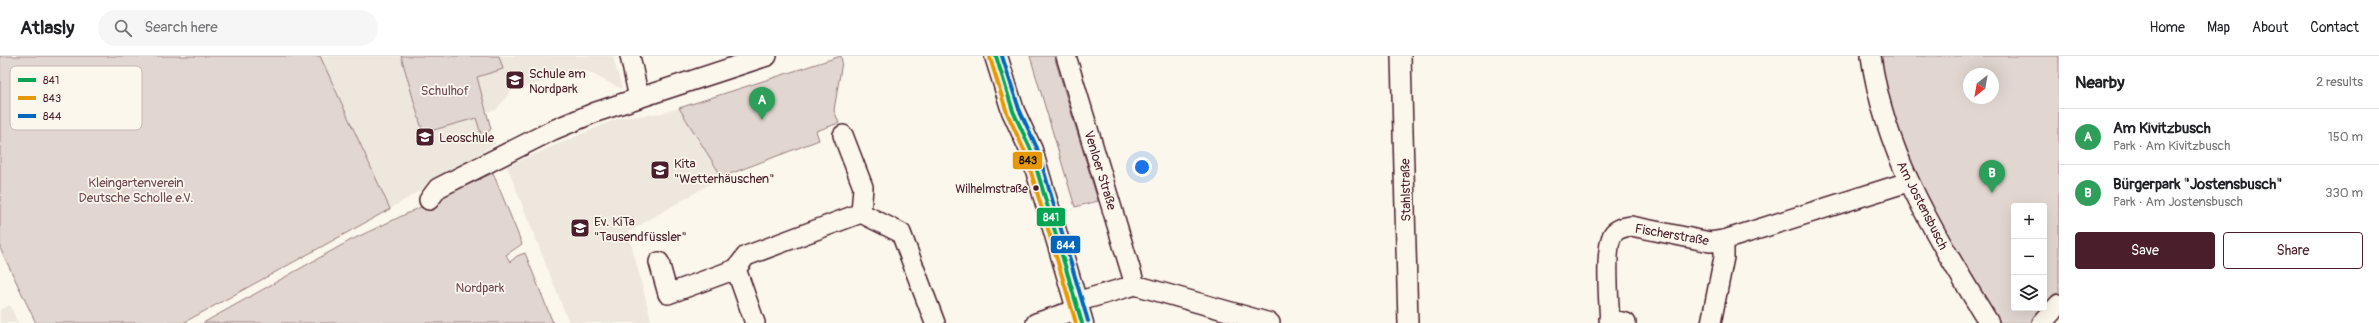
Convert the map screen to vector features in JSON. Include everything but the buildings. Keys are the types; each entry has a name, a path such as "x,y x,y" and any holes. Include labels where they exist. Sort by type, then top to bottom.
{"main road":[{"path":"996,56 1013,111 1031,150 1079,311"}],"street":[{"path":"630,56 639,98"},
{"path":"429,200 438,188 503,154 596,112 767,56"},
{"name":"Venloer Straße","path":"1066,56 1135,285"},
{"name":"Stahlstraße","path":"1402,56 1408,323"},
{"name":"Am Jostensbusch","path":"1871,56 1889,133 1908,182 1933,230 1989,323"},
{"path":"843,135 863,187 861,213"},
{"name":"Fischerstraße","path":"1615,322 1609,247 1614,232 1621,228 1631,226 1710,242 1724,240 1908,182"},
{"path":"659,262 668,294 736,269 746,256 861,213 901,233 935,323"},
{"name":"Fischerstraße","path":"1711,323 1724,257 1724,240"},
{"path":"736,269 755,323"},
{"path":"1036,323 1079,311 1135,285 1270,323"},
{"path":"2042,323 2059,304"}],"shaded area":[{"name":"Leoschule","path":"320,56 613,56 622,89 586,71 511,91 496,110 486,112 495,144 390,209"},
{"name":"Ev. KiTa \"Tausendfüssler\"","path":"679,108 722,177 628,232 652,323 569,323 507,166 619,118 663,113"},
{"path":"10,305 18,323 0,323 0,310"}],"green space":[{"name":"Kleingartenverein Deutsche Scholle e.V.","path":"0,56 320,56 390,209 183,323 36,323 0,248"},
{"name":"Schulhof","path":"401,56 499,56 503,69 477,77 491,129 482,137 476,118 423,133"},
{"path":"841,56 842,62 834,110 839,123 816,131 819,140 722,177 679,108"},
{"path":"1030,56 1054,56 1098,201 1075,207"},
{"path":"1881,56 2059,56 2059,295 2047,308 2047,203 2011,203 2011,311 2044,311 2033,323 2000,323 1943,228 1910,162 1897,128 1887,92"},
{"name":"Nordpark","path":"493,173 522,244 506,255 510,262 517,256 525,253 553,323 203,323 351,240"}],"transit line":[{"name":"841","path":"996,56 1013,111 1031,150 1082,323"},
{"name":"844","path":"1002,56 1019,109 1037,148 1088,321"},
{"name":"843","path":"990,58 1007,113 1025,152 1076,323"}],"place":[{"name":"Schule am Nordpark","path":"515,80"},
{"name":"Am Kivitzbusch","path":"762,120"},
{"name":"Leoschule","path":"425,137"},
{"name":"Kita \"Wetterhäuschen\"","path":"660,170"},
{"name":"Wilhelmstraße","path":"1036,188"},
{"name":"Bürgerpark \"Jostensbusch\"","path":"1992,193"},
{"name":"Ev. KiTa \"Tausendfüssler\"","path":"580,228"}]}
